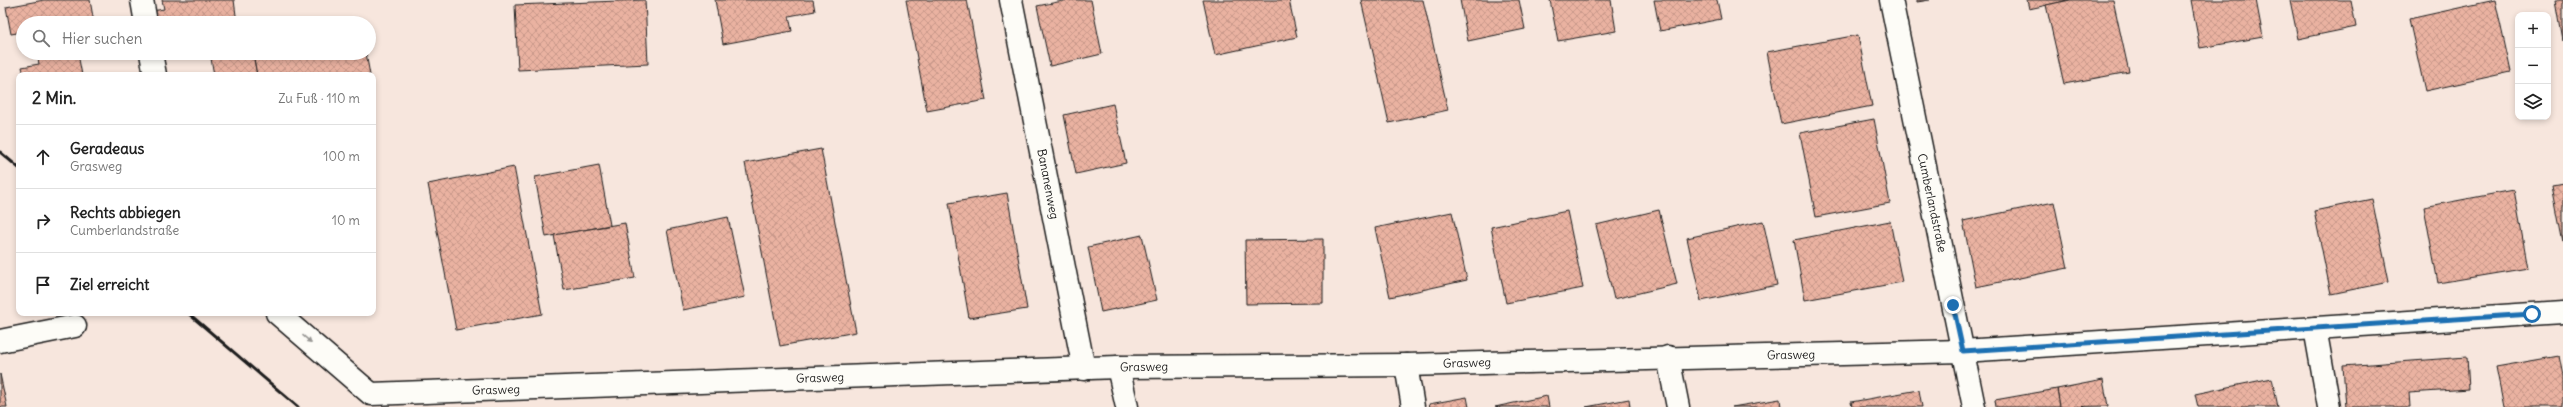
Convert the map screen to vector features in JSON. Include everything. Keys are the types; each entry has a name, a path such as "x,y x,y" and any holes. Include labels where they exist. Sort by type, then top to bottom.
{"street":[{"path":"142,0 145,16"},
{"name":"Bananenweg","path":"1011,0 1084,369"},
{"name":"Cumberlandstraße","path":"1891,0 1974,407"},
{"path":"152,60 154,72"},
{"name":"Grasweg","path":"280,316 371,394 1118,367 1406,365 1668,357 1963,351 2563,312"},
{"path":"0,341 75,326"},
{"path":"2315,328 2329,407"},
{"path":"1668,357 1678,407"},
{"path":"1406,365 1413,407"},
{"path":"1118,367 1127,407"}],"building":[{"path":"44,0 90,0 93,16 16,16 16,33 11,34 6,7"},
{"path":"162,0 234,0 236,16 153,16 152,11 164,9"},
{"path":"645,0 648,64 518,70 515,5"},
{"path":"715,0 813,0 815,11 789,16 792,31 723,44"},
{"path":"906,0 967,0 986,100 927,111"},
{"path":"1068,0 1091,0 1102,54 1050,66 1037,6"},
{"path":"1203,0 1289,0 1297,37 1215,55"},
{"path":"1361,0 1423,0 1448,110 1389,123"},
{"path":"1460,0 1519,0 1525,29 1468,41"},
{"path":"1550,0 1611,0 1616,31 1558,41"},
{"path":"1654,0 1717,0 1721,19 1660,31"},
{"path":"1917,0 1930,0 1917,2"},
{"path":"2027,0 2070,0 2029,9"},
{"path":"2070,0 2113,0 2129,72 2064,84 2046,5"},
{"path":"2191,0 2256,0 2263,37 2200,48"},
{"path":"2290,0 2351,0 2356,27 2298,39"},
{"path":"2495,0 2511,72 2425,91 2409,19"},
{"path":"2556,0 2563,0 2563,40"},
{"path":"1858,35 1872,106 1781,124 1767,52"},
{"path":"38,60 79,60 81,72 23,72 22,67 39,64"},
{"path":"211,60 254,60 256,72 213,72"},
{"path":"254,60 367,60 369,72 256,72"},
{"path":"1113,104 1126,163 1076,174 1064,115"},
{"path":"1874,119 1890,203 1816,217 1800,133"},
{"path":"821,149 856,332 780,346 745,163"},
{"path":"599,165 610,225 546,237 535,177"},
{"path":"514,167 542,314 456,330 428,184"},
{"path":"2563,184 2563,242 2552,186"},
{"path":"2514,190 2528,268 2438,283 2424,207"},
{"path":"1007,193 1027,309 969,318 949,203"},
{"path":"2372,199 2389,282 2331,294 2314,211"},
{"path":"2054,202 2068,268 1976,287 1963,221"},
{"path":"1659,210 1677,284 1614,299 1596,225"},
{"path":"1567,211 1583,288 1506,303 1491,227"},
{"path":"1452,212 1467,280 1390,297 1375,228"},
{"path":"728,217 745,297 683,310 667,230"},
{"path":"1763,221 1777,285 1701,301 1687,238"},
{"path":"1890,221 1902,282 1805,300 1794,240"},
{"path":"625,223 635,278 564,290 554,235"},
{"path":"1142,235 1157,300 1101,312 1088,247"},
{"path":"1323,239 1323,303 1246,304 1245,240"},
{"path":"2559,356 2563,376 2563,407 2504,407 2496,367"},
{"path":"2467,357 2469,389 2409,393 2410,407 2346,407 2343,366"},
{"path":"0,374 7,407 0,407"},
{"path":"2272,378 2278,407 2198,407 2195,394"},
{"path":"2103,380 2108,406 2060,407 2057,389"},
{"path":"2057,389 2060,407 1996,407 1995,400"},
{"path":"1919,390 1922,407 1852,407 1851,402"},
{"path":"1547,396 1549,407 1495,407"},
{"path":"1467,397 1469,407 1430,407 1429,404"},
{"path":"1629,399 1630,407 1586,407"},
{"path":"1780,399 1781,407 1732,407"}],"railway":[{"path":"0,152 16,165"},
{"path":"192,316 298,407"}],"route":[{"path":"1953,305 1963,351 2532,314"}]}
